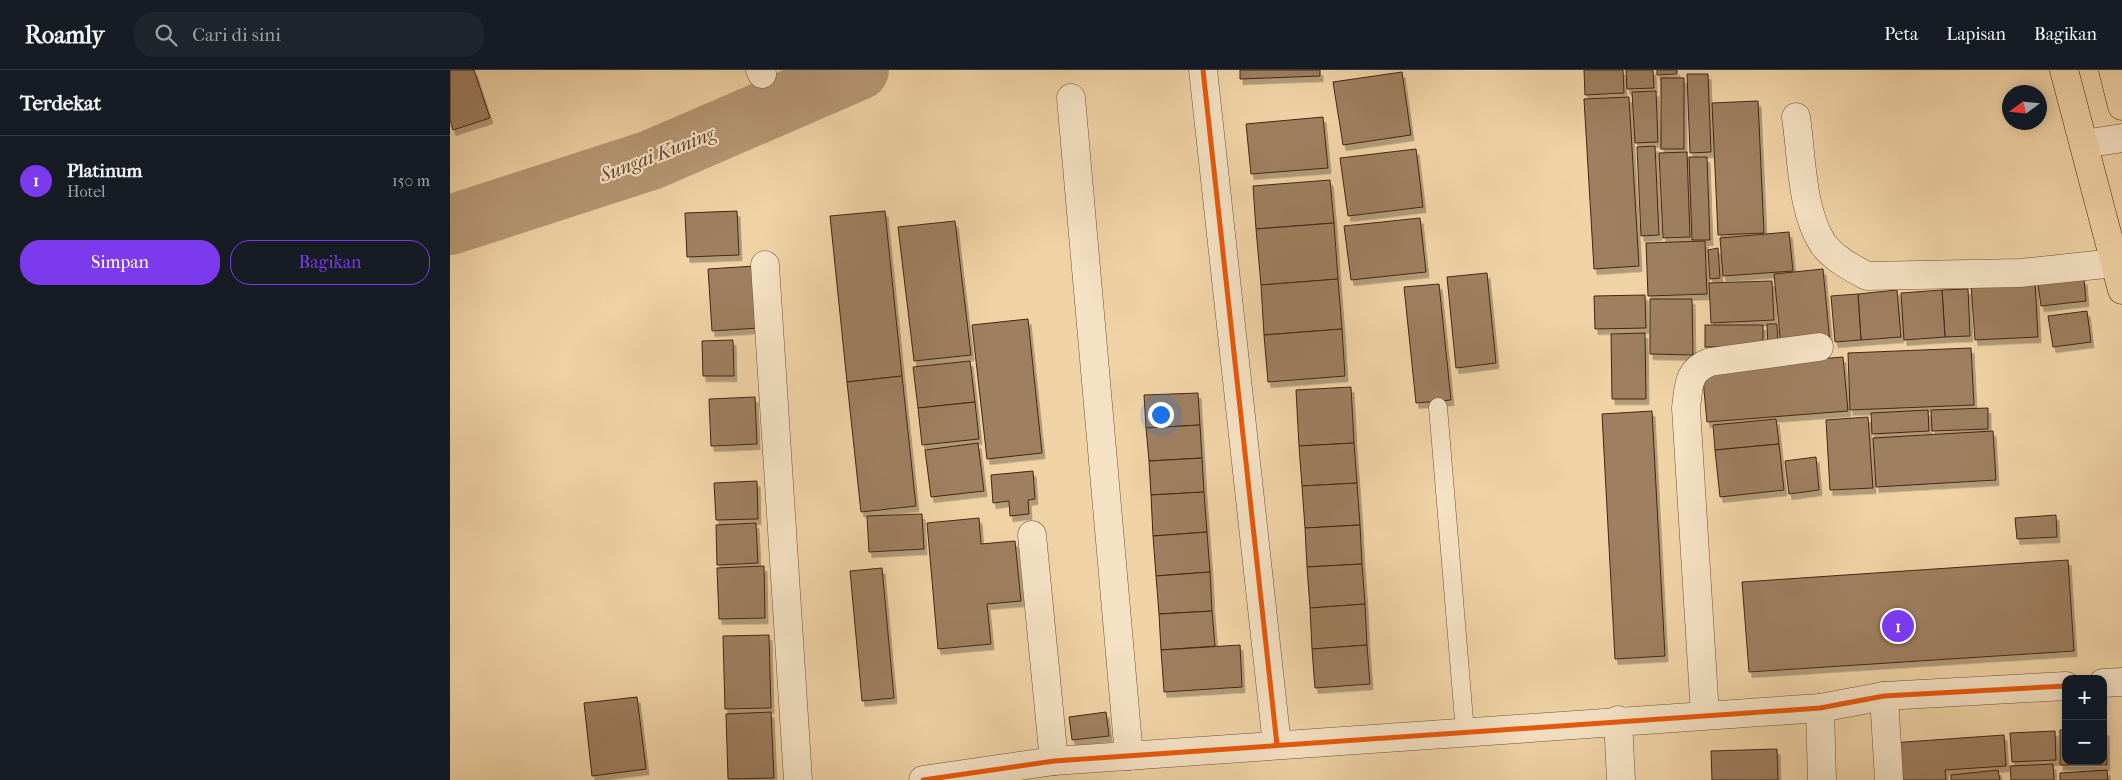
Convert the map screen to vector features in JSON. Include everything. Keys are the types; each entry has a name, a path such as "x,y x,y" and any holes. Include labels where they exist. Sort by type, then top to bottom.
{"highway":[{"path":"2064,70 2122,290"},
{"path":"2113,70 2122,106"}],"street":[{"path":"1203,70 1277,745"},
{"path":"1072,98 1129,756"},
{"path":"1796,116 1809,215 1824,246 1848,266 1867,276 2020,273 2115,263"},
{"path":"2085,150 2122,138"},
{"path":"2085,150 2122,150"},
{"path":"765,265 798,780"},
{"path":"1705,715 1686,408 1690,381 1698,367 1710,362 1819,347"},
{"path":"1032,535 1054,761"},
{"path":"2107,683 2122,682"},
{"path":"922,780 1054,761 1618,720 1820,708 1884,696 2062,686"},
{"path":"1884,696 1889,780"},
{"path":"1820,708 1822,780"},
{"path":"1618,720 1621,780"}],"lane":[{"path":"1438,407 1465,732"}],"building":[{"path":"450,70 474,70 490,118 453,130 450,120"},
{"path":"1240,70 1320,70 1320,76 1240,79"},
{"path":"1584,70 1623,70 1624,93 1585,95"},
{"path":"1626,70 1653,70 1654,88 1627,89"},
{"path":"1657,70 1677,70 1677,74 1657,75"},
{"path":"1402,72 1411,135 1343,145 1333,82"},
{"path":"1687,74 1708,74 1711,152 1690,153"},
{"path":"1661,78 1684,78 1684,149 1661,149"},
{"path":"1656,91 1658,142 1635,143 1632,92"},
{"path":"1629,97 1639,266 1594,269 1584,99"},
{"path":"1758,101 1764,233 1718,235 1712,103"},
{"path":"1323,117 1328,168 1251,174 1246,124"},
{"path":"1655,146 1659,235 1641,236 1637,147"},
{"path":"1416,149 1423,207 1348,216 1340,158"},
{"path":"1687,152 1690,237 1663,238 1659,153"},
{"path":"1689,157 1707,157 1710,240 1692,240"},
{"path":"1330,180 1334,223 1256,229 1253,186"},
{"path":"737,211 739,255 687,257 685,213"},
{"path":"885,211 902,376 847,382 830,216"},
{"path":"1420,218 1426,272 1351,280 1344,226"},
{"path":"955,221 971,355 914,361 898,227"},
{"path":"1334,223 1338,279 1261,285 1256,229"},
{"path":"1789,232 1793,271 1723,276 1720,238"},
{"path":"1705,241 1707,294 1648,296 1646,243"},
{"path":"1718,248 1720,278 1710,279 1708,250"},
{"path":"755,266 759,328 712,331 708,269"},
{"path":"1823,269 1830,343 1781,347 1774,274"},
{"path":"1487,273 1496,363 1456,368 1447,277"},
{"path":"1338,279 1342,329 1264,335 1261,285"},
{"path":"2084,279 2086,301 2041,306 2038,284"},
{"path":"1772,281 1774,320 1711,323 1709,283"},
{"path":"2035,281 2038,337 1975,340 1971,284"},
{"path":"1439,284 1451,400 1416,403 1404,287"},
{"path":"1968,289 1970,336 1945,337 1942,290"},
{"path":"1897,290 1901,337 1861,340 1858,294"},
{"path":"1942,290 1945,337 1904,340 1901,293"},
{"path":"1858,294 1861,340 1835,342 1831,296"},
{"path":"1645,295 1646,328 1595,329 1594,296"},
{"path":"1650,299 1692,299 1693,355 1650,354"},
{"path":"2087,311 2091,342 2053,347 2048,316"},
{"path":"1028,319 1042,453 987,459 972,325"},
{"path":"1767,324 1777,324 1778,347 1768,347"},
{"path":"1705,325 1763,325 1763,347 1705,347"},
{"path":"1342,329 1345,376 1268,382 1264,335"},
{"path":"1645,333 1646,399 1612,399 1611,334"},
{"path":"733,340 734,376 703,376 702,341"},
{"path":"1971,348 1974,405 1850,410 1848,353"},
{"path":"1843,357 1848,411 1707,422 1702,369"},
{"path":"970,361 975,402 918,408 913,367"},
{"path":"902,376 916,506 861,512 847,382"},
{"path":"1351,387 1354,443 1299,446 1296,390"},
{"path":"1198,393 1200,425 1146,428 1144,395"},
{"path":"755,397 757,444 711,446 709,399"},
{"path":"975,402 979,439 922,445 918,408"},
{"path":"1988,408 1988,429 1932,431 1931,410"},
{"path":"1928,410 1929,431 1872,434 1871,413"},
{"path":"1652,411 1665,656 1615,659 1602,414"},
{"path":"1868,417 1873,488 1830,490 1826,420"},
{"path":"1776,419 1779,444 1715,450 1713,425"},
{"path":"1200,425 1202,458 1149,461 1146,428"},
{"path":"1993,431 1996,480 1876,487 1873,438"},
{"path":"978,443 984,491 931,497 925,450"},
{"path":"1354,443 1357,483 1302,486 1299,446"},
{"path":"1779,444 1784,490 1720,497 1715,450"},
{"path":"1816,457 1819,490 1789,494 1785,461"},
{"path":"1202,458 1204,492 1151,495 1149,461"},
{"path":"1033,471 1035,499 1028,500 1029,514 1010,516 1009,501 993,503 991,475"},
{"path":"757,481 758,519 716,520 714,483"},
{"path":"1357,483 1360,525 1305,528 1302,486"},
{"path":"1204,492 1207,532 1153,536 1151,495"},
{"path":"922,514 924,549 869,552 867,516"},
{"path":"2056,515 2057,537 2017,539 2015,518"},
{"path":"979,518 981,544 1015,541 1021,601 987,604 991,644 938,649 927,523"},
{"path":"756,523 758,563 717,565 716,525"},
{"path":"1360,525 1362,564 1307,567 1305,528"},
{"path":"1207,532 1210,572 1156,576 1153,536"},
{"path":"2068,560 2074,651 1749,672 1742,582"},
{"path":"1362,564 1365,604 1310,608 1307,567"},
{"path":"764,566 765,618 719,619 717,568"},
{"path":"882,568 894,698 862,701 850,571"},
{"path":"1210,572 1212,611 1159,614 1156,576"},
{"path":"1365,604 1367,645 1312,649 1310,608"},
{"path":"1212,611 1215,646 1161,650 1159,614"},
{"path":"769,635 771,708 725,709 723,636"},
{"path":"1240,645 1242,687 1164,692 1161,650"},
{"path":"1367,645 1370,684 1315,688 1312,649"},
{"path":"637,697 646,769 592,776 584,703"},
{"path":"771,712 774,778 728,779 726,714"},
{"path":"1106,712 1109,736 1072,740 1069,717"},
{"path":"2060,730 2062,730 2062,765 2060,765"},
{"path":"2055,731 2056,760 2012,762 2010,733"},
{"path":"2004,735 2006,766 1945,770 1946,780 1893,780 1891,743"},
{"path":"1777,749 1778,780 1712,780 1711,751"},
{"path":"2053,764 2054,780 2011,780 2010,766"},
{"path":"1998,770 2000,780 1951,780 1951,775"},
{"path":"2107,770 2108,780 2060,780 2060,773"}],"waterway":[{"name":"Sungai Kuning","path":"450,225 651,160 859,70"}],"cycle path":[{"path":"1203,70 1277,745"},
{"path":"923,780 1054,761 1820,708 1884,696 2062,686"}],"place":[{"name":"Platinum","path":"1898,626"}]}
